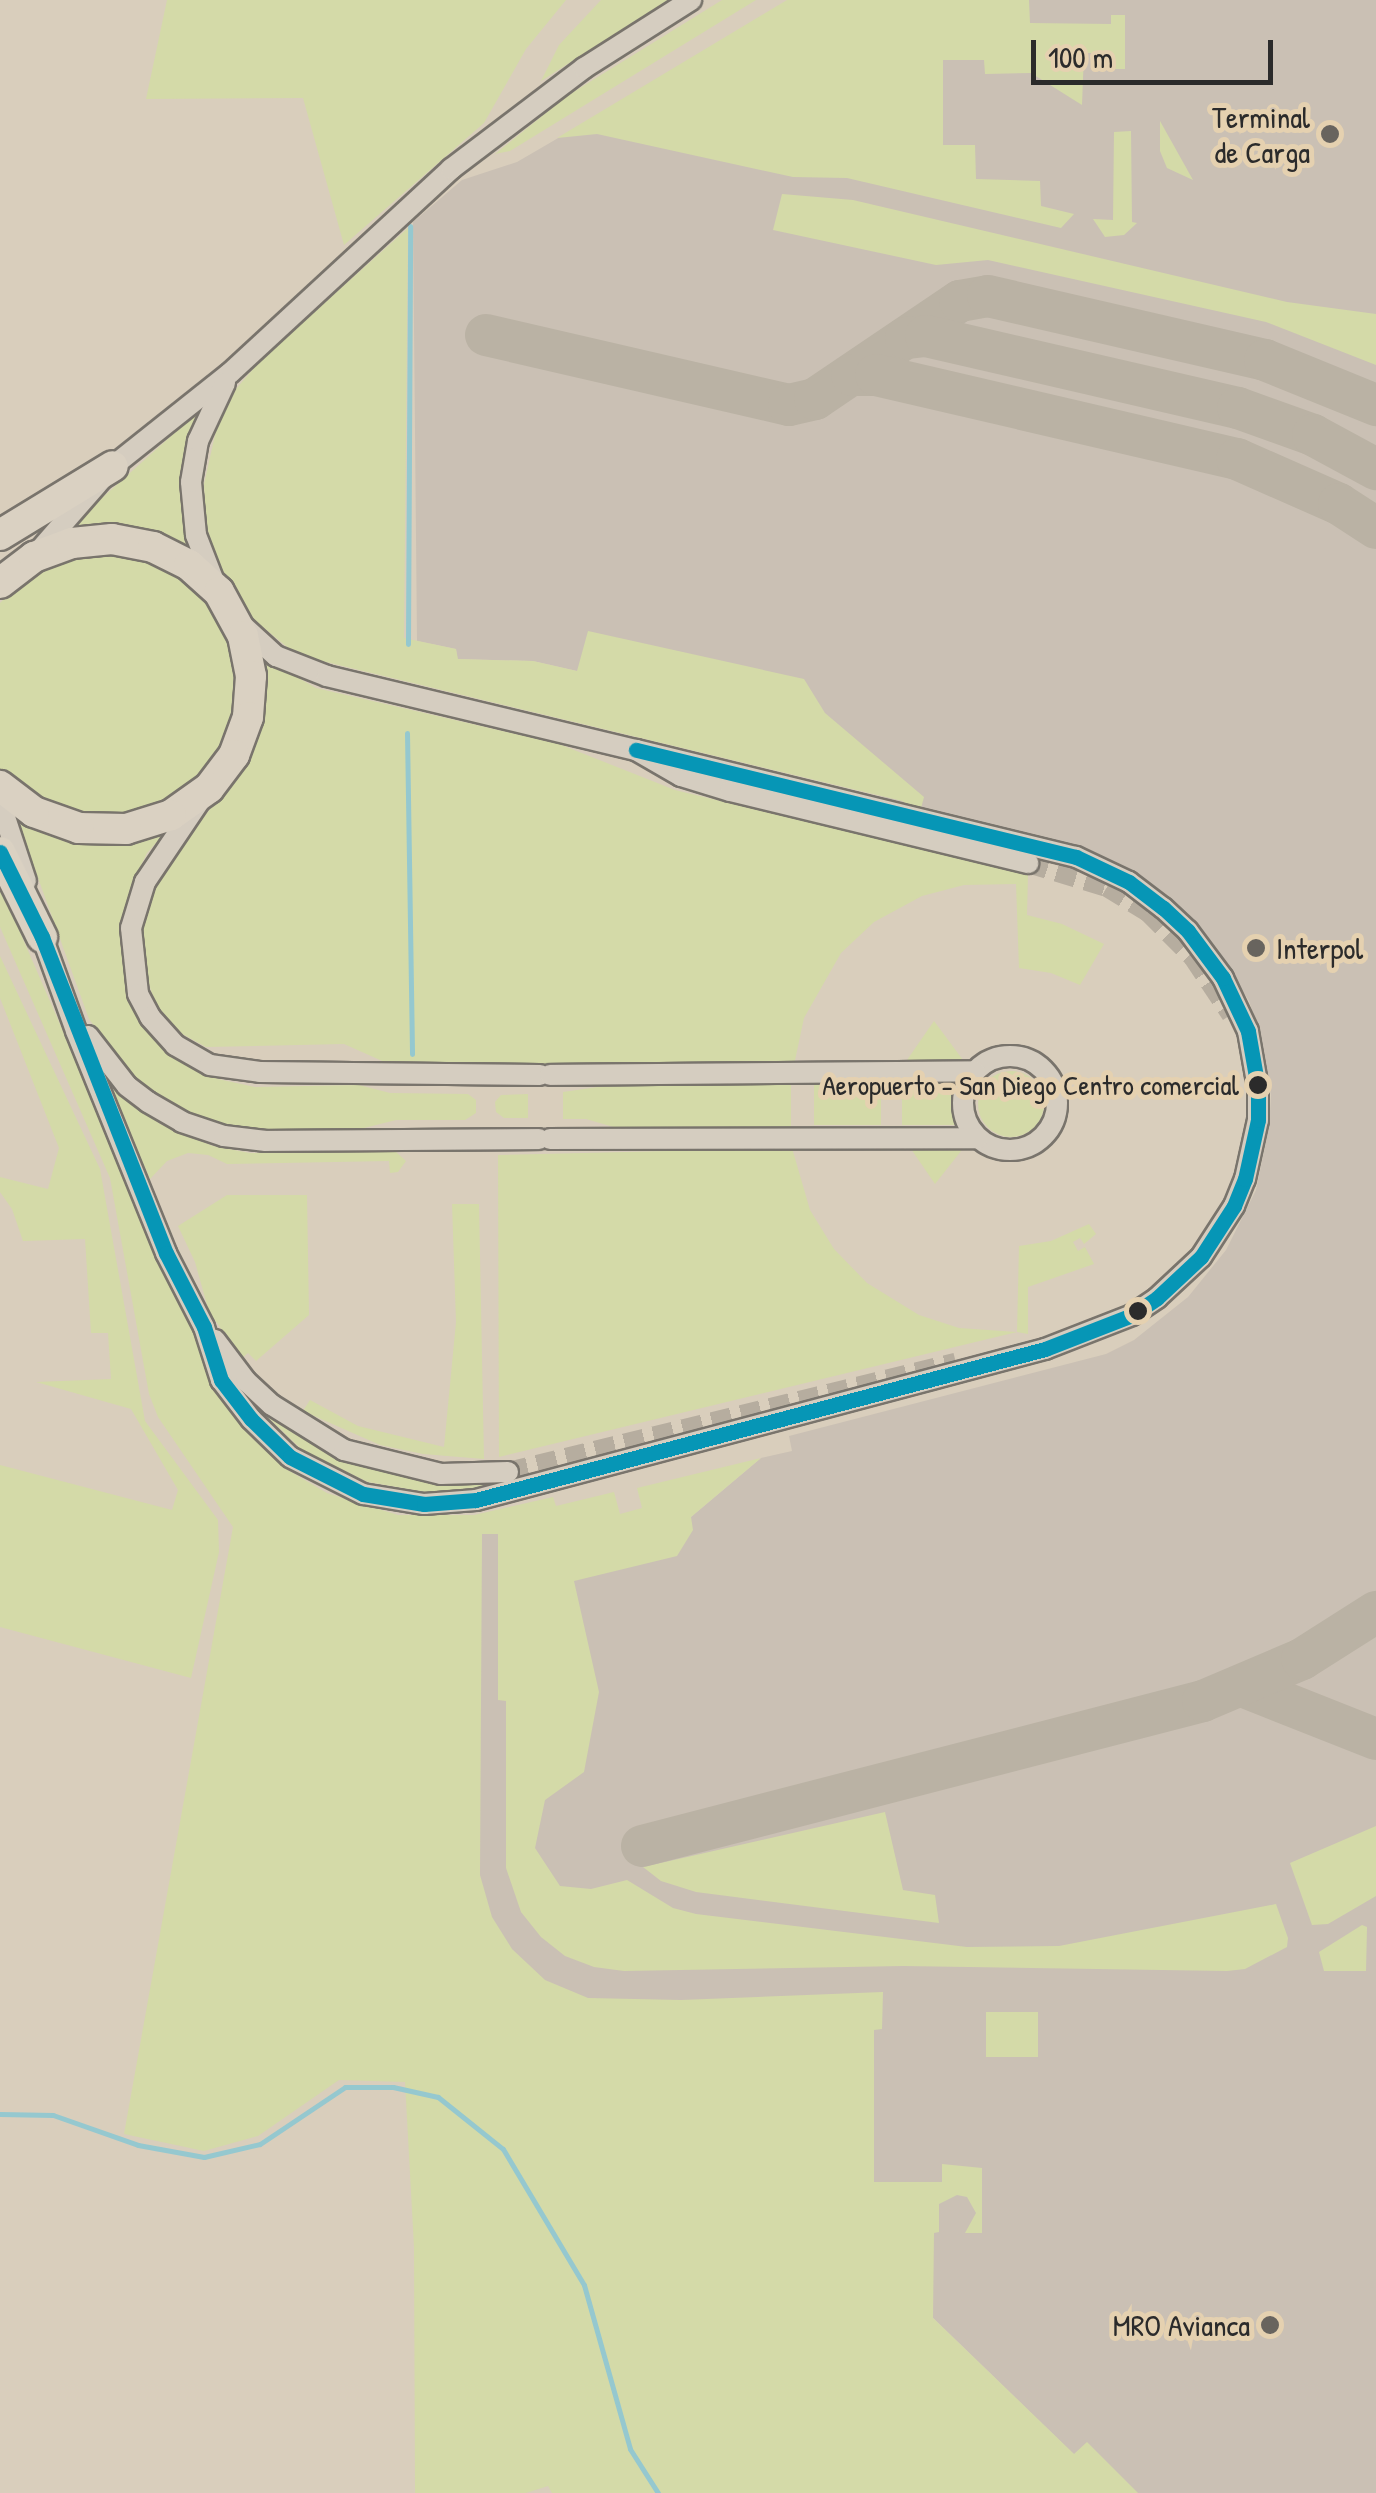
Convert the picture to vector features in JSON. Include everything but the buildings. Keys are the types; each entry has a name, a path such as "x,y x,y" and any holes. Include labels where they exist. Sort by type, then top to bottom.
{"main road":[{"path":"0,535 114,466"},
{"path":"0,786 34,812 56,822 102,830 148,824 170,815 208,788 234,755 251,697 249,656 227,605 171,554 133,541 92,539 13,570"},
{"path":"0,852 42,937"}],"street":[{"path":"13,570 114,466 230,373 512,118 691,0"},
{"path":"0,802 42,937 166,1253 204,1327 221,1380 251,1419 290,1457 335,1484 390,1501 424,1504 476,1500 1096,1332 1132,1315 1180,1279 1201,1257 1234,1206 1254,1150 1258,1120 1254,1060 1237,1004 1188,931 1129,882 1076,857 295,666 256,640 227,605 196,535 191,482 208,414 230,373"},
{"path":"636,750 680,776 730,791 1028,863"},
{"path":"65,995 95,1047 127,1086 166,1113 208,1132 266,1141 978,1138 1004,1150 1028,1147 1049,1130 1057,1103 1045,1072 1022,1058 1002,1057 975,1072 545,1075 260,1072 210,1065 175,1045 150,1017 138,994 132,928 145,882 208,788"},
{"path":"975,1072 964,1090 963,1110 978,1138"},
{"path":"204,1327 246,1382 272,1405 344,1450 441,1474 508,1472"}],"shaded area":[{"path":"1029,0 1376,0 1376,2493 1114,2493 928,2313 473,1923 482,1533 691,1517 761,1458 792,1451 789,1436 1106,1354 1134,1340 1188,1297 1226,1250 1256,1190 1269,1127 1271,1095 1249,1001 1216,947 1196,923 1149,885 920,812 577,671 533,661 457,659 456,649 417,641 413,222 462,180 517,162 615,105 931,22 1029,22"}],"green space":[{"path":"167,0 566,0 526,49 484,123 344,245 303,98 146,99"},
{"path":"601,0 668,0 541,81 559,45"},
{"path":"722,0 756,0 510,151 495,154 567,96"},
{"path":"787,0 1029,0 1030,23 1111,24 1111,15 1125,15 1125,69 1103,69 1103,53 1084,53 1082,105 1031,73 985,74 984,60 943,60 943,145 975,145 976,179 1040,181 1041,206 1074,214 1061,228 847,178 793,177 597,134 557,138"},
{"path":"1160,121 1193,180 1167,168 1160,151"},
{"path":"1131,131 1132,222 1137,223 1124,235 1105,237 1093,219 1113,220 1114,132"},
{"path":"782,194 853,200 1287,302 1376,314 1376,365 1266,322 988,260 936,265 773,230"},
{"path":"408,228 404,638 456,649 458,659 533,661 577,671 588,631 804,679 825,713 924,797 920,812 902,801 297,655 249,616 217,563 206,524 204,484 217,426 235,390 261,360"},
{"path":"199,411 181,478 182,515 190,551 63,533"},
{"path":"128,553 177,572 216,608 237,655 239,708 220,757 184,795 110,820 58,811 13,783 0,769 0,603 27,576 75,555"},
{"path":"257,654 316,688 559,744 675,790 1028,875 1027,915 1062,924 1104,944 1080,985 1051,973 1019,968 1016,884 964,885 922,896 874,922 841,953 804,1018 794,1065 389,1064 344,1044 206,1047 175,1030 154,1001 140,953 141,920 151,892 170,862 226,788"},
{"path":"16,817 171,826 147,853 131,886 122,921 122,958 130,993 171,1051 185,1062 218,1079 255,1087 359,1085 390,1093 468,1094 476,1100 476,1113 465,1120 396,1120 352,1131 255,1133 193,1119 139,1086 89,1019"},
{"path":"0,886 223,1400 251,1437 286,1469 327,1493 398,1515 474,1515 553,1497 556,1506 614,1492 620,1514 642,1508 637,1488 761,1458 691,1517 693,1530 677,1556 574,1581 599,1692 584,1772 545,1800 535,1848 560,1886 591,1889 627,1880 673,1908 696,1914 967,1947 1059,1946 1276,1904 1288,1938 1287,1947 1245,1969 1227,1971 903,1966 624,1971 594,1967 565,1956 541,1937 521,1912 506,1868 506,1701 498,1700 498,1534 482,1534 480,1875 492,1917 512,1949 545,1980 588,1998 681,2000 883,1992 882,2029 874,2030 874,2182 942,2182 942,2164 982,2168 982,2233 965,2233 976,2213 967,2197 957,2195 939,2204 939,2232 934,2233 933,2318 1074,2454 1087,2442 1138,2493 552,2493 548,2486 526,2493 415,2493 414,2247 405,2082 339,2080 258,2136 204,2151 124,2134 233,1527 158,1417 149,1394 110,1178 0,927"},
{"path":"0,956 100,1169 145,1421 218,1520 219,1552 191,1678 0,1627 0,1465 172,1510 178,1490 131,1409 36,1382 111,1379 108,1333 91,1333 85,1239 23,1241 12,1209 0,1192 0,1177 48,1189 59,1148 0,998"},
{"path":"934,1021 963,1060 907,1060"},
{"path":"1011,1071 1024,1073 1034,1081 1042,1091 1042,1117 1034,1127 1024,1135 1011,1137 998,1135 988,1127 980,1117 978,1104 980,1091 988,1081 998,1073"},
{"path":"791,1082 791,1127 617,1128 586,1119 563,1119 563,1092 618,1084"},
{"path":"814,1082 881,1082 881,1125 814,1125"},
{"path":"902,1082 958,1082 958,1125 902,1125"},
{"path":"108,1085 160,1124 213,1146 250,1153 395,1151 406,1161 398,1172 390,1173 389,1161 227,1164 208,1155 188,1153 167,1161 150,1179"},
{"path":"528,1094 528,1118 504,1118 496,1112 495,1102 501,1095"},
{"path":"909,1146 965,1146 935,1184"},
{"path":"792,1148 810,1210 834,1249 867,1283 919,1315 959,1328 1017,1332 499,1457 498,1155"},
{"path":"227,1195 307,1195 309,1315 256,1361 248,1353 242,1358 209,1312 195,1262 178,1226"},
{"path":"452,1204 479,1204 484,1459 423,1454 380,1445 303,1411 310,1400 358,1426 444,1447 456,1322"},
{"path":"1089,1224 1096,1234 1084,1244 1080,1238 1073,1242 1078,1251 1085,1247 1094,1264 1028,1287 1028,1334 1017,1332 1019,1246 1051,1241"},
{"path":"249,1399 290,1431 327,1452 372,1469 416,1477 516,1473 516,1479 480,1490 437,1494 368,1482 302,1450"},
{"path":"885,1812 903,1890 935,1895 939,1923 696,1892 661,1881 643,1867"},
{"path":"1376,1826 1376,1896 1328,1924 1312,1925 1290,1863"},
{"path":"1362,1925 1367,1927 1366,1971 1324,1971 1319,1952"},
{"path":"986,2012 1038,2012 1038,2057 986,2057"}],"waterway":[{"path":"408,644 410,226"},
{"path":"407,733 412,1054"},
{"path":"0,2114 53,2115 138,2145 204,2157 260,2144 345,2087 393,2087 438,2097 503,2149 584,2285 630,2449 658,2493"}],"taxiway":[{"path":"486,335 789,405 815,399 960,301 988,296 1265,360 1376,405"},
{"path":"906,338 926,336 1238,408 1313,435 1376,469"},
{"path":"852,375 876,375 1237,459 1339,504 1376,528"},
{"path":"642,1846 1203,1701 1302,1659 1376,1612"},
{"path":"1242,1686 1376,1739"}],"tunnel":[{"path":"1028,863 1107,887 1148,912 1193,957 1231,1014"},
{"path":"508,1472 956,1363"}],"transit line":[{"path":"0,852 42,937 166,1253 204,1327 221,1380 251,1419 290,1457 363,1494 424,1504 476,1500 1045,1349 1132,1315 1157,1298 1201,1257 1234,1206 1245,1179 1258,1120 1258,1088 1248,1031 1223,978 1188,931 1163,908 1129,882 1076,857 636,750"}],"place":[{"name":"Terminal de Carga","path":"1330,134"},
{"name":"Interpol","path":"1256,948"},
{"name":"Aeropuerto - San Diego Centro comercial","path":"1258,1085"},
{"name":"MRO Avianca","path":"1270,2325"}]}
